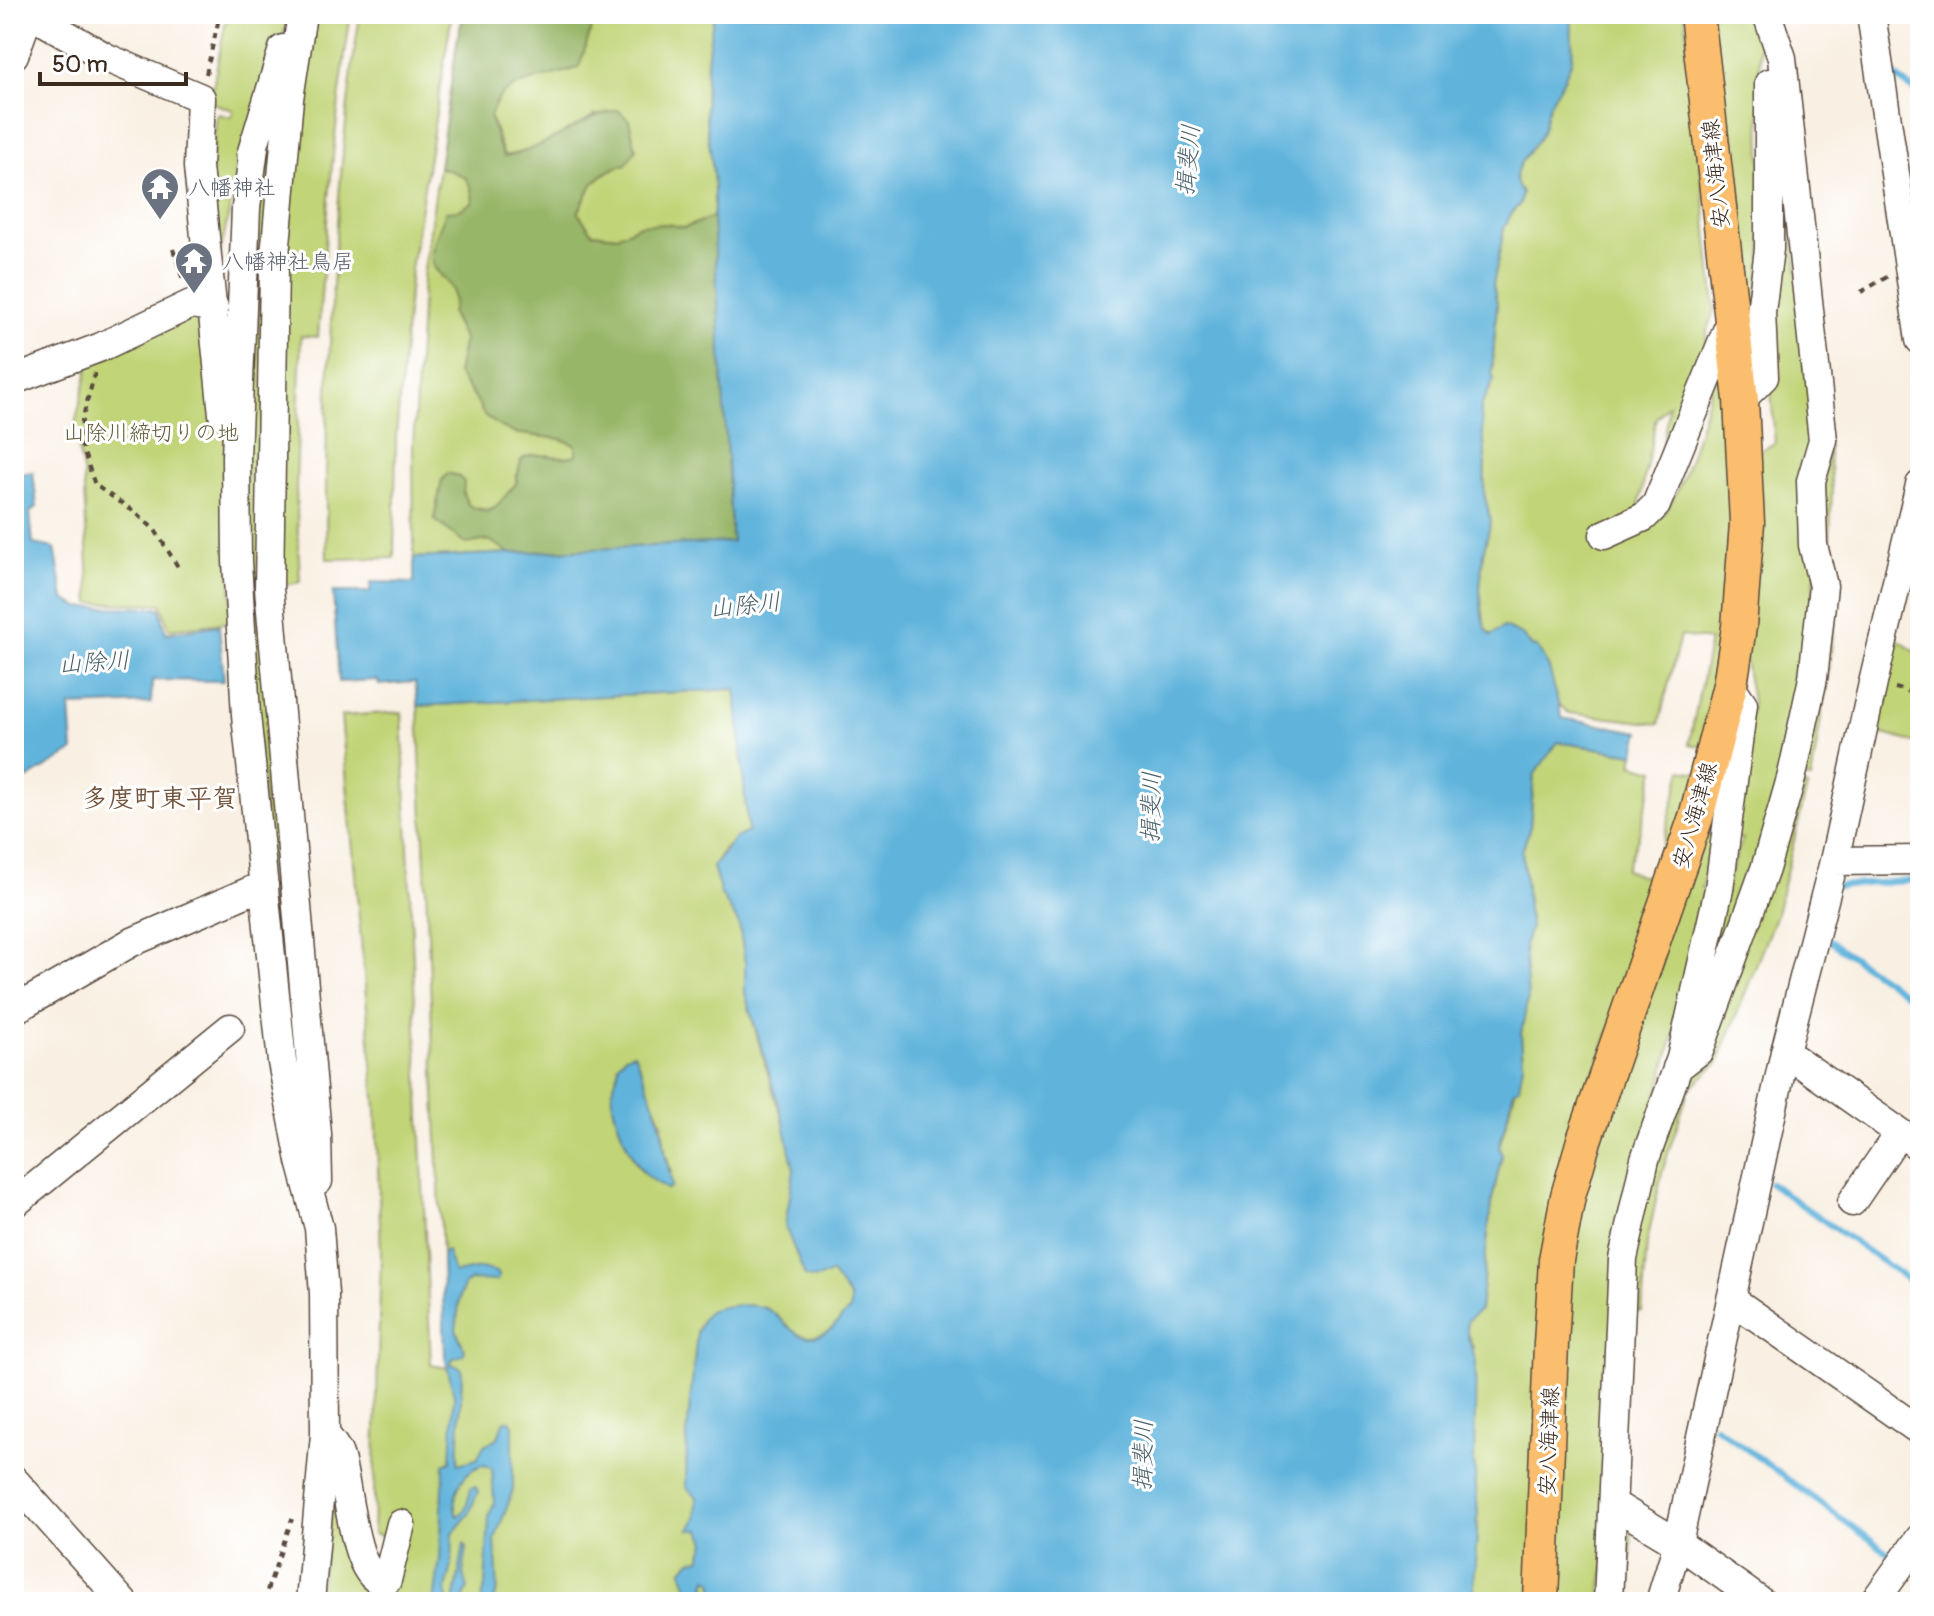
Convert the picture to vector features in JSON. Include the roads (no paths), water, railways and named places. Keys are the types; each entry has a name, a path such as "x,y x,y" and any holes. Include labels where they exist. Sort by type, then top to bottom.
{"main road":[{"name":"安八海津線","path":"1541,1602 1556,1260 1568,1196 1584,1140 1696,817 1730,685 1739,627 1747,523 1741,400 1697,14"}],"street":[{"path":"14,55 30,14 107,58 201,98 198,167 202,306 223,418 236,457"},
{"path":"1741,400 1764,377 1761,312 1769,249 1769,55 1766,14"},
{"path":"1677,1068 1699,1051 1765,869 1792,775 1813,678 1823,586 1813,545 1811,481 1823,440 1782,58 1766,14"},
{"path":"1871,14 1910,245 1920,340"},
{"path":"14,380 202,306 237,203 281,53 302,17"},
{"path":"302,17 289,99 274,267 269,588 317,1134 324,1294 325,1434 310,1602"},
{"path":"255,140 246,208 236,457 237,561 246,715 282,1062 301,1161 319,1228"},
{"path":"1604,535 1644,517 1656,505 1732,318"},
{"path":"1660,1602 1678,1543 1785,1052 1916,523 1920,485"},
{"path":"1608,1602 1623,1259 1645,1159 1677,1068 1719,889 1743,704 1730,685"},
{"path":"1834,861 1920,860"},
{"path":"14,1010 130,943 264,885"},
{"path":"14,1204 230,1028"},
{"path":"1785,1052 1910,1140 1852,1202"},
{"path":"1731,1299 1920,1431"},
{"path":"325,1434 339,1453 359,1555 373,1578 381,1582 387,1580 391,1571 401,1524"},
{"path":"14,1480 123,1602"},
{"path":"1613,1504 1678,1543 1761,1602"},
{"path":"1874,1602 1920,1538"}],"water":[{"path":"714,14 1573,14 1570,65 1551,102 1541,134 1518,169 1517,185 1522,193 1520,204 1504,228 1493,285 1497,303 1494,380 1481,406 1485,452 1484,494 1491,521 1483,553 1482,613 1485,628 1491,635 1504,627 1522,635 1532,647 1537,647 1549,668 1562,718 1640,732 1634,754 1558,742 1534,775 1530,827 1522,851 1530,928 1524,945 1528,998 1521,1034 1523,1064 1519,1087 1514,1090 1499,1147 1502,1155 1491,1204 1480,1310 1467,1321 1467,1334 1476,1361 1474,1462 1478,1515 1473,1602 716,1602 712,1580 708,1578 705,1584 710,1594 707,1602 690,1602 682,1571 691,1560 700,1559 706,1542 701,1530 690,1530 696,1518 697,1497 686,1487 687,1432 697,1332 703,1318 709,1311 721,1307 759,1306 771,1311 798,1334 811,1337 829,1331 850,1310 850,1299 831,1273 815,1279 805,1276 785,1226 794,1170 783,1119 745,993 745,962 739,924 721,894 713,867 734,839 748,832 736,689 418,706 415,682 379,685 378,680 339,682 333,592 370,592 371,582 414,583 414,558 732,542 713,217 714,185 705,106 707,58"},
{"name":"山除川","path":"33,472 37,507 30,512 33,544 55,548 64,599 79,607 160,608 166,633 219,625 224,681 152,680 151,703 70,706 73,751 25,780 14,780 14,475"},
{"path":"634,1053 660,1124 672,1187 667,1189 640,1168 615,1113 612,1094 618,1064 625,1056"},
{"path":"447,1251 454,1273 481,1268 496,1272 499,1277 496,1281 471,1280 465,1284 460,1295 456,1330 465,1350 463,1355 452,1359 451,1364 460,1367 462,1373 458,1464 477,1459 484,1445 497,1439 505,1420 510,1420 513,1426 513,1490 495,1539 498,1590 493,1602 481,1602 485,1587 489,1517 494,1502 492,1469 485,1465 464,1477 457,1492 457,1516 465,1508 471,1488 475,1486 478,1491 469,1514 453,1533 452,1566 446,1589 448,1602 434,1602 440,1558 444,1464 451,1461 454,1395 445,1357 442,1257 443,1252"},
{"path":"464,1544 467,1547 463,1574 468,1588 462,1602 454,1602"}],"waterway":[{"path":"1891,73 1920,95"},
{"path":"1836,886 1920,880"},
{"path":"1825,938 1920,1004"},
{"path":"1770,1183 1920,1288"},
{"path":"1715,1426 1895,1558"}],"place":[{"name":"八幡神社","path":"160,221"},
{"name":"八幡神社鳥居","path":"194,295"}],"district":[{"name":"多度町東平賀","path":"160,798"}],"water label":[{"name":"揖斐川","path":"1188,160"},
{"name":"揖斐川","path":"1151,807"},
{"name":"揖斐川","path":"1143,1455"}],"park label":[{"name":"山除川締切りの地","path":"151,432"}]}
